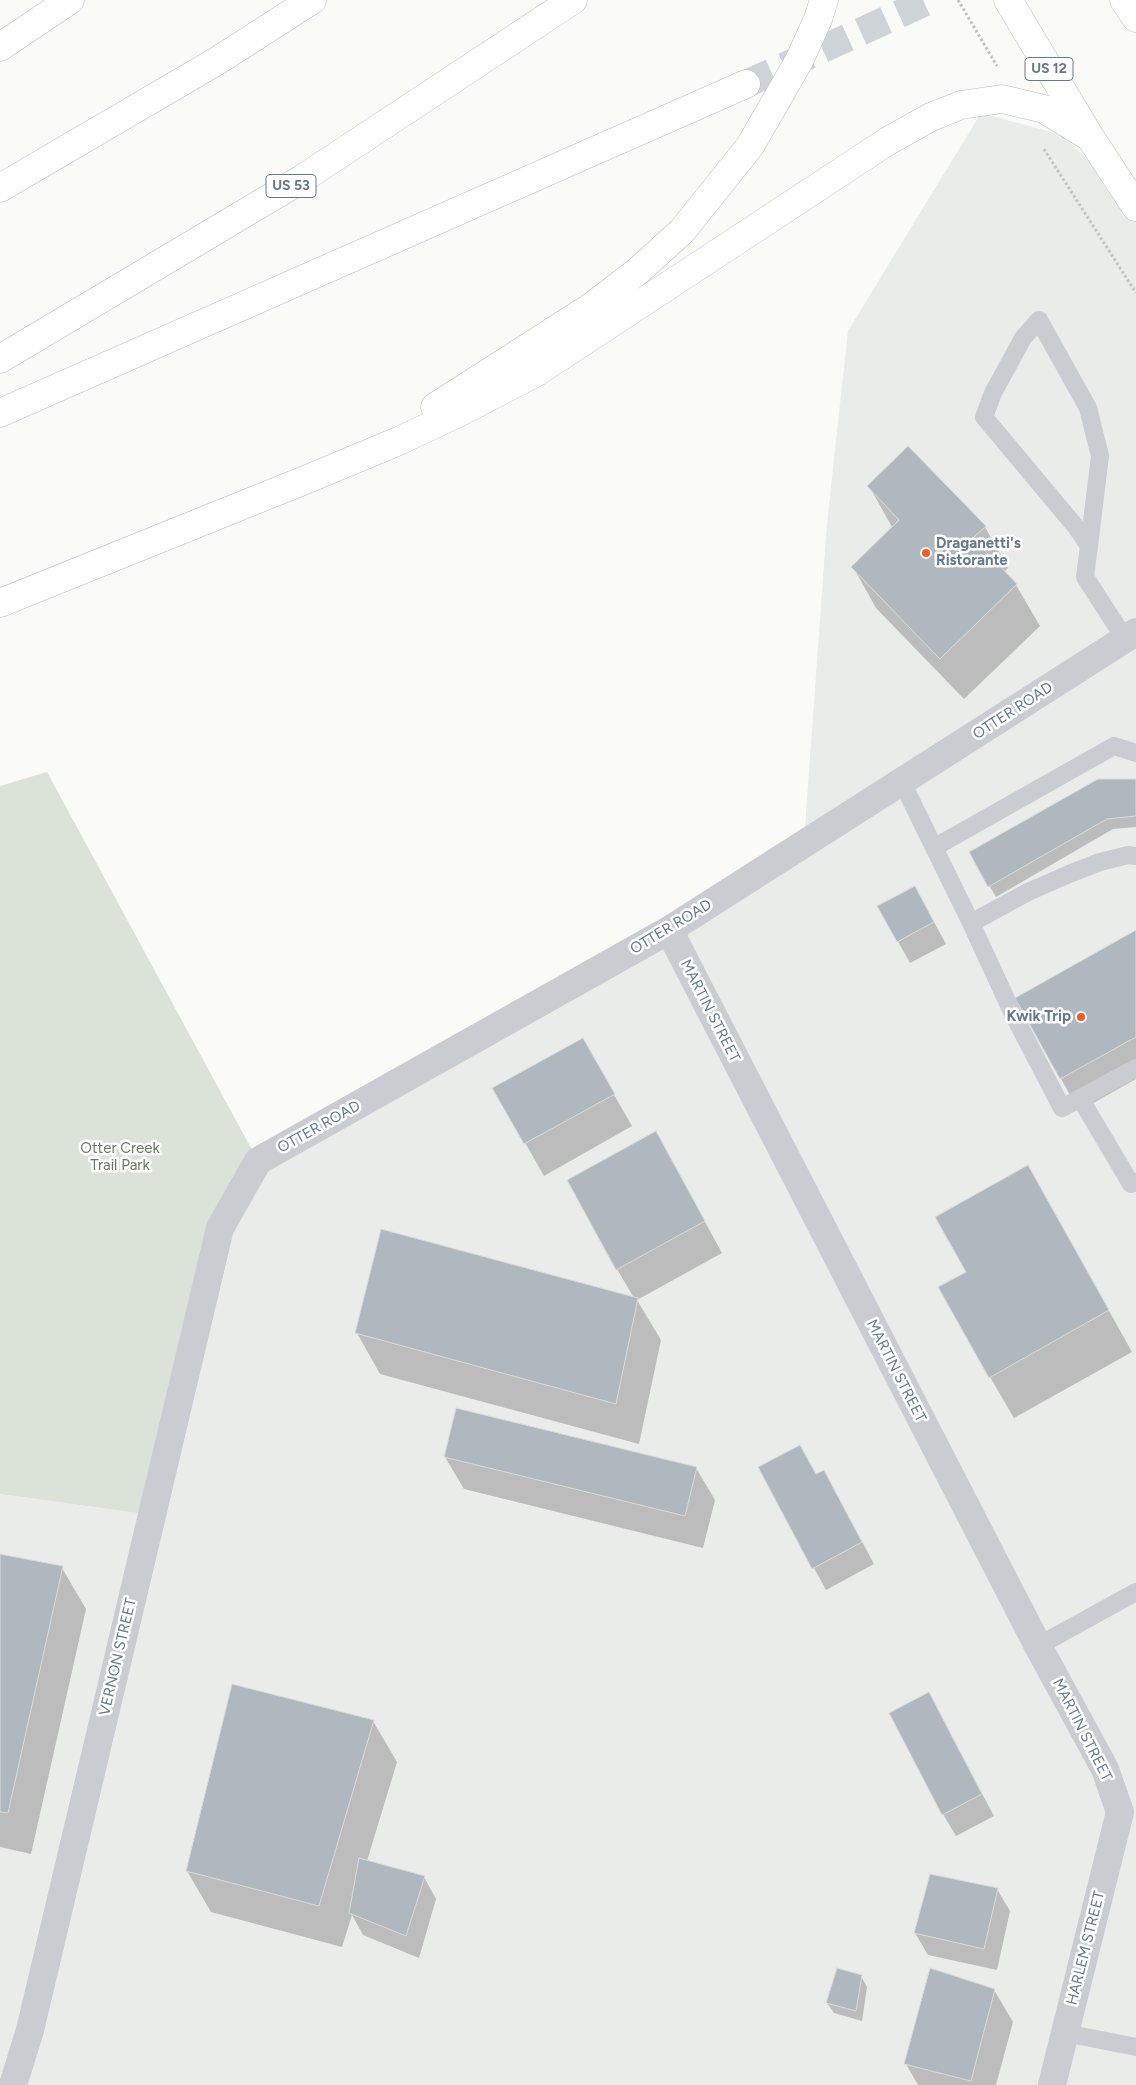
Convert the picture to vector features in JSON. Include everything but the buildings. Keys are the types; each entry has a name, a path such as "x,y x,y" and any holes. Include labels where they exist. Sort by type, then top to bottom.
{"main road":[{"path":"0,47 70,0"},
{"path":"2,187 277,0"},
{"path":"2,187 217,61 312,0"},
{"name":"US 53","path":"0,359 302,179 573,0"},
{"path":"310,478 436,406 575,318 638,271 682,231 750,146 799,61 818,19 824,0"},
{"name":"US 12","path":"1008,0 1090,137 1136,207"},
{"path":"1124,0 1136,18"},
{"path":"0,413 746,84"},
{"path":"0,603 410,436 537,372 888,141 930,117 961,105 1002,99 1044,109 1090,137"}],"street":[{"name":"OTTER ROAD","path":"220,1228 258,1161 668,930 1130,636"},
{"name":"MARTIN STREET","path":"668,930 1038,1646 1105,1769 1120,1812"},
{"name":"VERNON STREET","path":"13,2085 32,2020 220,1228"},
{"name":"HARLEM STREET","path":"1052,2085 1120,1812"}],"lane":[{"path":"1089,546 1076,527 984,418 993,393 1014,354 1023,338 1039,320 1088,408 1100,456 1089,546 1085,577 1130,636"},
{"path":"935,848 1114,746 1136,753"},
{"path":"902,782 1013,1014 1062,1108 1136,1068"},
{"path":"971,923 1028,892 1069,874 1100,862 1128,855 1136,856"},
{"path":"1080,1098 1131,1184 1136,1182"},
{"path":"1038,1646 1136,1592"},
{"path":"1065,2032 1136,2047"}],"shaded area":[{"path":"981,113 1062,135 1136,208 1136,2085 0,2085 0,1494 152,1515 220,1228 258,1161 804,841 827,523 848,331"}],"green space":[{"name":"Otter Creek Trail Park","path":"47,772 258,1161 220,1228 152,1515 0,1494 0,786"}],"tunnel":[{"path":"746,84 930,0"}],"place":[{"name":"Draganetti's Ristorante","path":"926,553"},
{"name":"Kwik Trip","path":"1081,1017"}]}
